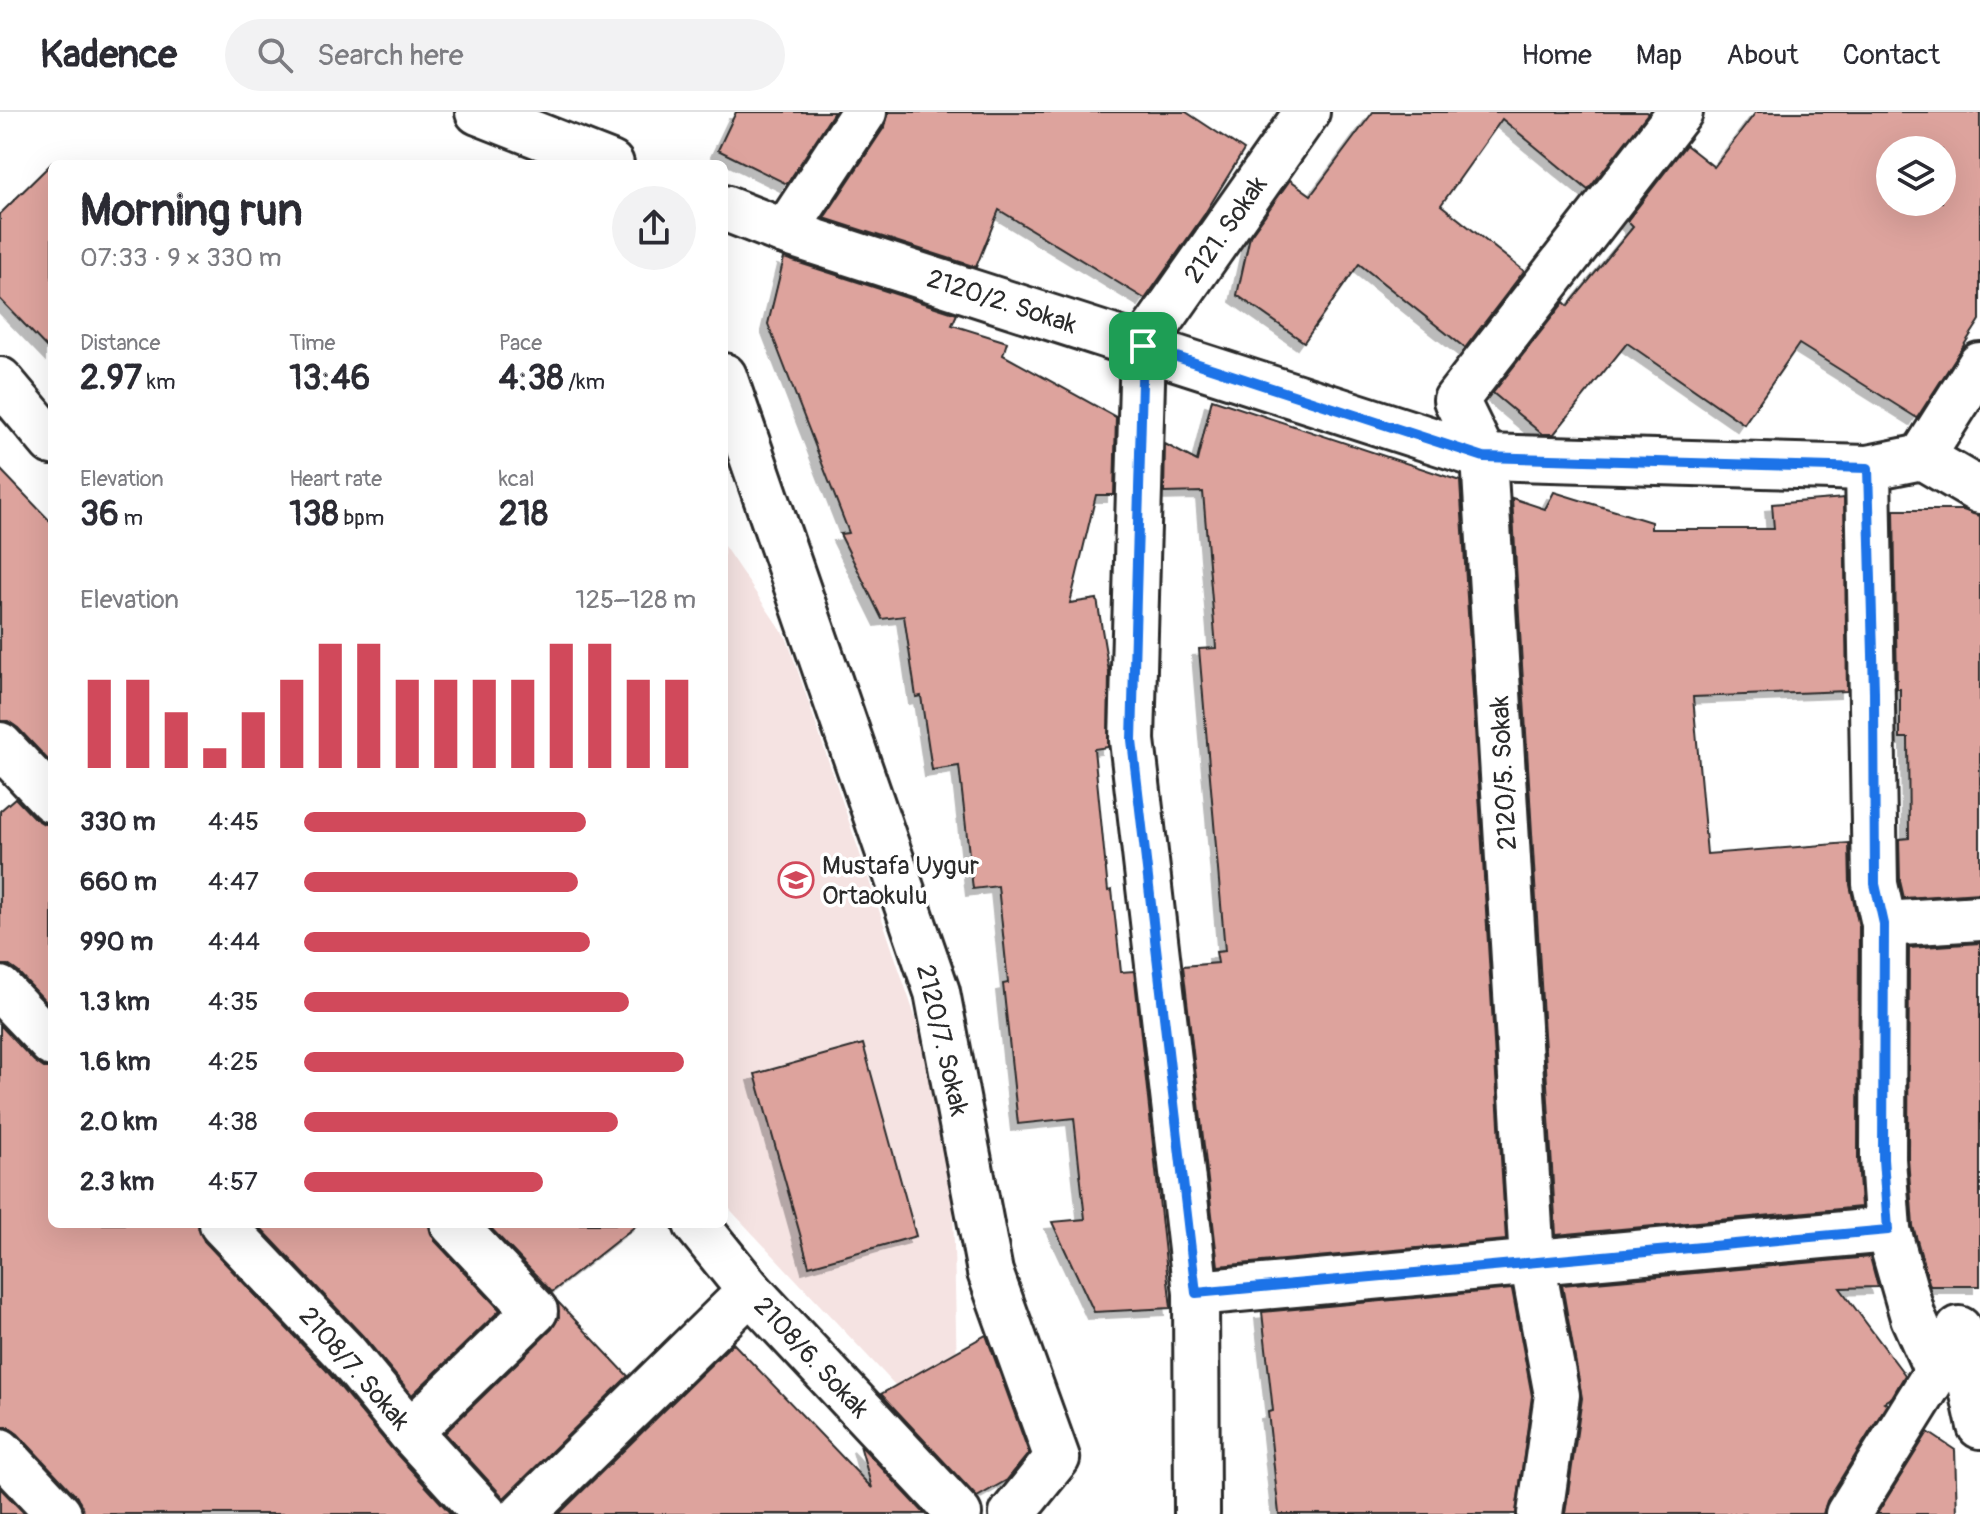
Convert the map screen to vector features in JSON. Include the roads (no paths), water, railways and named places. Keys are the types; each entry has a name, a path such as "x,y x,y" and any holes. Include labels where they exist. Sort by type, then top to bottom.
{"street":[{"path":"478,112 601,160"},
{"path":"785,232 864,112"},
{"name":"2121. Sokak","path":"1143,346 1307,112"},
{"name":"2120/5. Sokak","path":"1540,1514 1557,1395 1532,1261 1484,457 1456,400 1680,112"},
{"name":"2120/2. Sokak","path":"728,210 785,232 1484,457 1868,468 1922,457"},
{"path":"1143,346 1132,740 1196,1293 1197,1514"},
{"path":"1980,365 1922,457 1980,491"},
{"path":"0,380 48,437"},
{"name":"2120/7. Sokak","path":"728,388 937,992 990,1272 1057,1458 1012,1514"},
{"path":"1848,1514 1937,1371 1913,1317 1888,1230 1883,1159 1884,924 1875,884 1868,468"},
{"path":"0,745 48,796"},
{"path":"1884,924 1980,918"},
{"path":"0,989 48,1040"},
{"name":"2108/7. Sokak","path":"226,1228 345,1353 410,1432 485,1514"},
{"path":"410,1432 535,1311 457,1228"},
{"path":"699,1228 750,1291"},
{"path":"1196,1293 1888,1230"},
{"name":"2108/6. Sokak","path":"523,1514 750,1291 959,1514"},
{"path":"1913,1317 1970,1326 1980,1426"},
{"path":"0,1451 59,1514"}],"place":[{"name":"Mustafa Uygur Ortaokulu","path":"796,880"}]}
